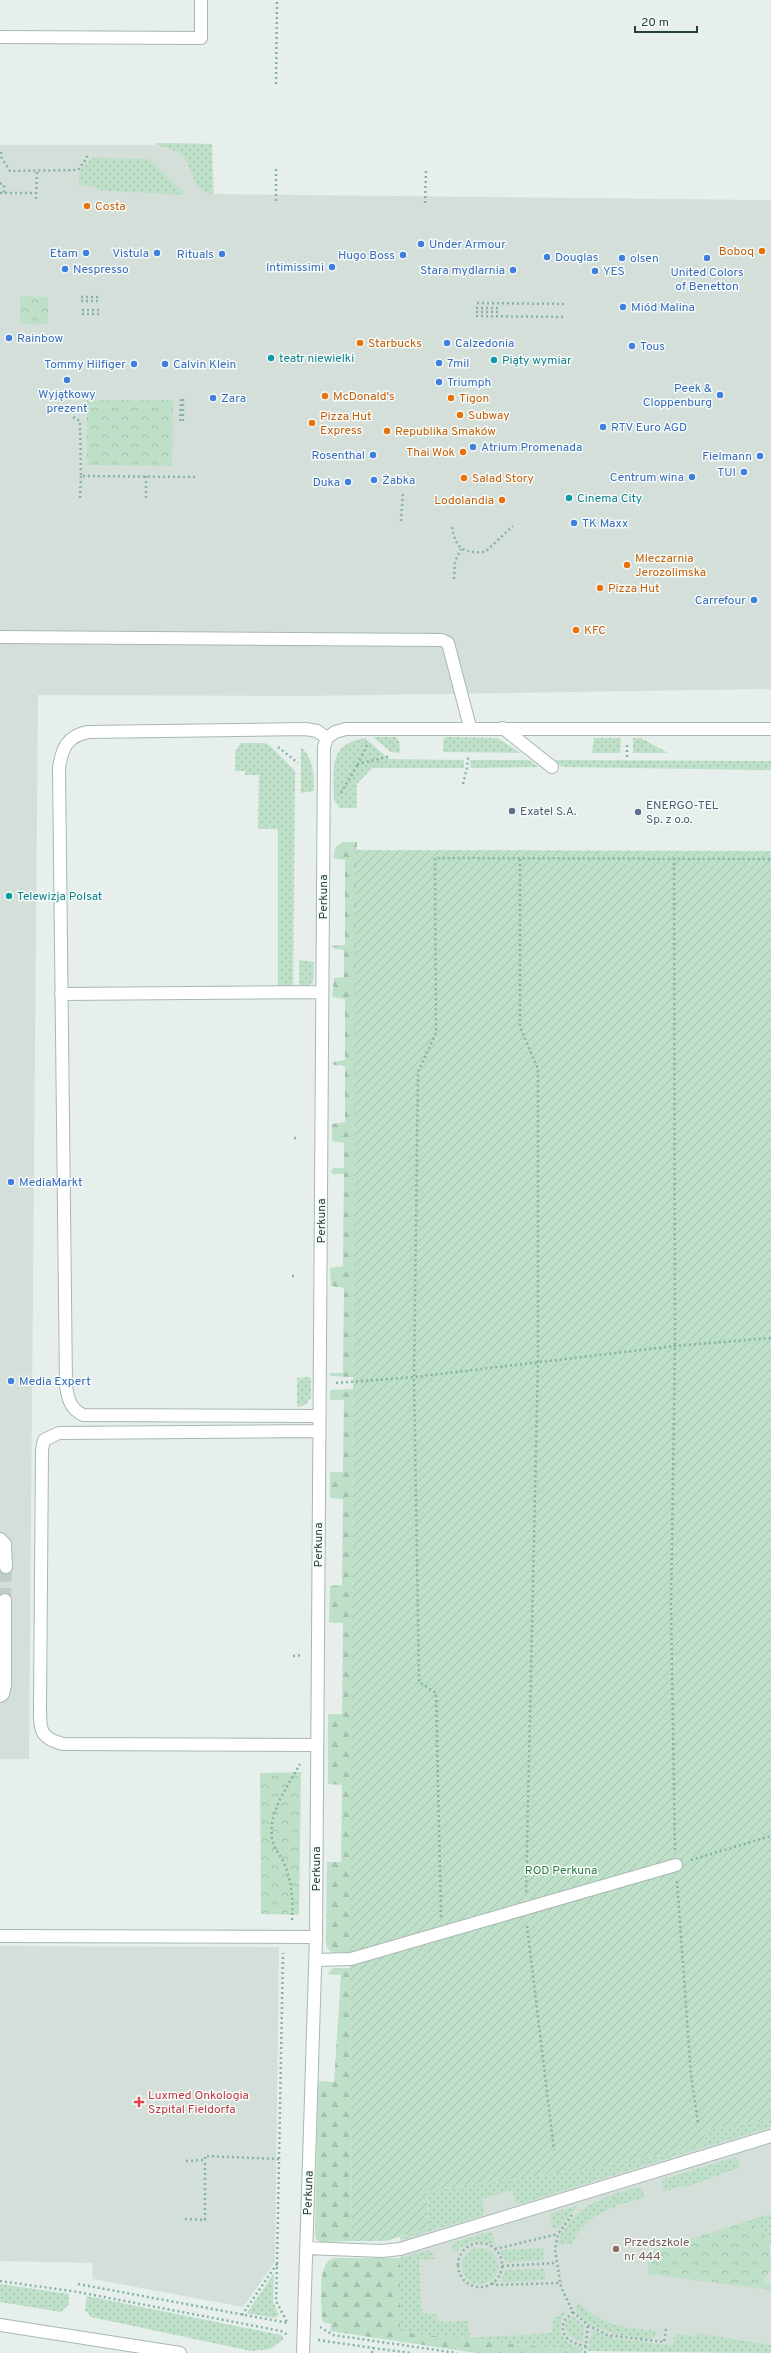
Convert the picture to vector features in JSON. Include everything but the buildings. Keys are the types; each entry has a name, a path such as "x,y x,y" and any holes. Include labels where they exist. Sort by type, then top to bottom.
{"street":[{"path":"0,37 201,38 201,0"},
{"path":"0,637 442,640 448,643 470,727"},
{"path":"319,1416 83,1416 75,1411 70,1404 66,1386 58,768 62,751 69,740 78,734 88,732 279,729 306,729 316,731 327,738 335,732 346,729 470,727 771,729"},
{"path":"503,728 552,767"},
{"name":"Perkuna","path":"303,2353 316,1960 324,747 327,738"},
{"path":"61,994 322,992"},
{"path":"317,1745 63,1744 52,1741 44,1736 40,1725 42,1450 44,1440 59,1433 319,1431"},
{"path":"0,1539 5,1544 6,1567"},
{"path":"0,1696 3,1694 5,1685 3,1616 5,1600"},
{"path":"316,1960 351,1959 676,1865"},
{"path":"0,1936 316,1937"},
{"path":"306,2248 382,2251 400,2249 771,2136"},
{"path":"0,2325 180,2353"}],"path":[{"path":"276,84 277,0"},
{"path":"1,152 1,157 10,170 37,171 78,170 87,158 87,153"},
{"path":"276,169 276,201"},
{"path":"425,202 426,170"},
{"path":"36,199 37,171"},
{"path":"0,183 4,185 4,193"},
{"path":"0,193 36,193"},
{"path":"81,299 99,299"},
{"path":"477,303 564,304"},
{"path":"476,310 500,310"},
{"path":"82,312 100,312"},
{"path":"476,316 565,317"},
{"path":"182,398 182,421"},
{"path":"73,417 80,421 80,498"},
{"path":"81,476 197,476"},
{"path":"146,476 146,499"},
{"path":"401,521 402,492"},
{"path":"452,527 454,538 461,548 470,553 485,552 513,526"},
{"path":"454,579 454,561 461,548"},
{"path":"339,797 368,743"},
{"path":"358,764 391,756"},
{"path":"463,784 468,757"},
{"path":"442,1933 436,1693 419,1682 414,1378 418,1072 436,1033 435,858 771,859"},
{"path":"674,858 675,1346 672,1608 676,1865 691,2074 698,2123"},
{"path":"520,859 520,1026 538,1069 538,1362 525,1909 554,2150"},
{"path":"320,1384 414,1378 675,1346 771,1338"},
{"path":"293,1656 306,1655"},
{"path":"292,1920 291,1882 283,1861 274,1847 271,1837 275,1810 300,1764 300,1745"},
{"path":"300,1764 304,1770"},
{"path":"676,1865 771,1836"},
{"path":"286,2322 276,2300 284,1921 298,1920"},
{"path":"185,2219 205,2220 205,2156 280,2159"},
{"path":"186,2160 205,2160"},
{"path":"583,2193 585,2203 567,2221 558,2234 555,2250 560,2282 573,2312 588,2325 607,2334 664,2342 666,2330"},
{"path":"495,2249 558,2234"},
{"path":"486,2244 495,2249 499,2255 502,2266 499,2276 492,2283 482,2287 468,2284 461,2276 458,2266 460,2254 469,2246 486,2244"},
{"path":"502,2266 556,2263"},
{"path":"242,2315 277,2264"},
{"path":"0,2281 85,2293 281,2331 303,2338 411,2353"},
{"path":"492,2283 494,2285 560,2282"},
{"path":"78,2284 242,2315 293,2323"},
{"path":"573,2312 564,2321 563,2332 571,2342 586,2346"},
{"path":"585,2353 588,2325"},
{"path":"320,2327 333,2335 457,2353"},
{"path":"372,2353 373,2348"}],"shaded area":[{"path":"156,143 212,144 214,194 771,200 771,689 303,696 38,695 29,1759 0,1759 0,145 156,145"},
{"name":"Luxmed Onkologia Szpital Fieldorfa","path":"0,1946 279,1947 275,2262 243,2307 93,2279 92,2263 0,2261"},
{"path":"771,2120 771,2353 588,2351 400,2332 400,2237 429,2228 426,2191 596,2168 707,2146"}],"green space":[{"path":"156,143 212,144 213,194 207,193 198,186 188,164 181,155"},
{"path":"92,158 149,159 183,192 184,195 97,190 97,187 79,185 79,172"},
{"path":"20,296 48,297 48,324 20,324"},
{"path":"87,400 173,400 172,466 87,465"},
{"path":"373,737 396,737 399,741 400,753 391,752"},
{"path":"446,737 497,738 521,753 443,752 443,740"},
{"path":"365,738 389,759 464,760 464,768 372,768 357,784 357,808 340,808 334,800 335,760 338,752 344,746 353,741"},
{"path":"594,738 621,738 620,753 592,753"},
{"path":"633,738 641,738 668,753 633,753"},
{"path":"241,743 265,743 270,746 295,771 293,987 278,987 278,829 258,829 259,775 245,775 245,771 235,771 235,752"},
{"path":"301,747 311,762 314,791 301,793"},
{"path":"470,760 529,760 539,767 471,768"},
{"path":"553,760 771,761 771,770 562,767"},
{"path":"342,842 357,842 353,1377 330,1376 330,1373 343,1373 344,1288 331,1286 330,1268 343,1266 344,1174 333,1174 331,1172 333,1168 344,1168 344,1143 332,1141 332,1124 345,1122 345,1066 334,1065 332,1062 345,1060 345,999 332,997 334,978 344,977 344,950 335,949 332,946 345,945 345,860 333,858 335,848"},
{"name":"ROD Perkuna","path":"356,850 771,851 771,2120 705,2130 707,2146 596,2168 426,2191 429,2228 385,2241 352,2241 350,1968"},
{"path":"299,960 314,962 313,982 308,987 299,988"},
{"path":"309,1377 311,1379 311,1398 305,1405 297,1407 297,1378"},
{"path":"353,1389 351,1954 332,1954 326,1946 327,1862 341,1862 342,1785 328,1784 328,1714 342,1714 343,1623 329,1622 330,1586 342,1585 343,1499 330,1498 330,1472 343,1472 344,1400 330,1400 330,1390"},
{"path":"301,1772 299,1915 261,1914 260,1773"},
{"path":"333,1968 350,1968 352,2241 321,2242 316,2239 315,2234 318,2089 319,2081 334,2082 341,1975 327,1974"},
{"path":"771,2120 771,2127 519,2204 516,2203 512,2190 482,2199 484,2215 400,2240 400,2237 429,2228 426,2191 596,2168 707,2146 705,2130"},
{"path":"736,2157 741,2167 684,2188 683,2185 664,2192 662,2182 664,2179"},
{"path":"638,2187 642,2188 645,2197 602,2212 584,2225 577,2234 572,2245 559,2244 561,2235 571,2220 587,2206 606,2197"},
{"path":"579,2205 560,2227 552,2229 550,2214"},
{"path":"771,2214 771,2244 769,2240 744,2222"},
{"path":"744,2222 758,2228 769,2240 771,2269 763,2280 771,2286 771,2290 648,2274 648,2253"},
{"path":"489,2232 492,2233 496,2246 485,2242 475,2241 466,2244 457,2251 451,2252 452,2245 455,2242"},
{"path":"484,2248 493,2253 497,2259 497,2273 493,2279 484,2284 476,2284 467,2279 463,2273 462,2262 467,2253 473,2249"},
{"path":"544,2248 544,2260 505,2262 500,2250"},
{"path":"428,2250 433,2253 435,2259 419,2260 422,2314 436,2314 438,2322 468,2321 470,2338 552,2333 554,2318 568,2310 561,2320 561,2334 569,2344 583,2348 582,2351 400,2332 400,2258"},
{"path":"334,2258 400,2258 400,2332 582,2351 582,2353 476,2353 330,2331 331,2324 325,2323 322,2320 321,2285 325,2267 328,2261"},
{"path":"545,2269 545,2280 501,2282 505,2270"},
{"path":"274,2273 273,2301 279,2316 273,2318 247,2313"},
{"path":"0,2284 69,2294 69,2304 61,2312 0,2302"},
{"path":"87,2296 281,2335 284,2339 270,2349 251,2351 91,2317 85,2310"},
{"path":"579,2303 597,2317 614,2324 624,2327 656,2331 655,2337 636,2338 598,2328 587,2322 579,2315 575,2308"},
{"path":"570,2317 574,2317 584,2326 583,2342 575,2339 566,2330 565,2326"},
{"path":"592,2330 613,2338 673,2346 675,2334 695,2336 696,2333 771,2345 771,2353 588,2351"}],"tunnel":[{"path":"5,1600 6,1567"}],"place":[{"name":"Costa","path":"87,206"},
{"name":"Under Armour","path":"421,244"},
{"name":"Boboq","path":"762,251"},
{"name":"Etam","path":"86,253"},
{"name":"Vistula","path":"157,253"},
{"name":"Rituals","path":"222,254"},
{"name":"Hugo Boss","path":"403,255"},
{"name":"Douglas","path":"547,257"},
{"name":"olsen","path":"622,258"},
{"name":"United Colors of Benetton","path":"707,258"},
{"name":"Intimissimi","path":"332,267"},
{"name":"Nespresso","path":"65,269"},
{"name":"Stara mydlarnia","path":"513,270"},
{"name":"YES","path":"595,271"},
{"name":"Miód Malina","path":"623,307"},
{"name":"Rainbow","path":"9,338"},
{"name":"Starbucks","path":"360,343"},
{"name":"Calzedonia","path":"447,343"},
{"name":"Tous","path":"632,346"},
{"name":"teatr niewielki","path":"271,358"},
{"name":"Piąty wymiar","path":"494,360"},
{"name":"7mil","path":"439,363"},
{"name":"Tommy Hilfiger","path":"134,364"},
{"name":"Calvin Klein","path":"165,364"},
{"name":"Wyjątkowy prezent","path":"67,380"},
{"name":"Triumph","path":"439,382"},
{"name":"Peek & Cloppenburg","path":"720,395"},
{"name":"McDonald's","path":"325,396"},
{"name":"Zara","path":"213,398"},
{"name":"Tigon","path":"451,398"},
{"name":"Subway","path":"460,415"},
{"name":"Pizza Hut Express","path":"312,423"},
{"name":"RTV Euro AGD","path":"603,427"},
{"name":"Republika Smaków","path":"387,431"},
{"name":"Atrium Promenada","path":"473,447"},
{"name":"Thai Wok","path":"463,452"},
{"name":"Rosenthal","path":"373,455"},
{"name":"Fielmann","path":"760,456"},
{"name":"TUI","path":"744,472"},
{"name":"Centrum wina","path":"692,477"},
{"name":"Salad Story","path":"464,478"},
{"name":"Żabka","path":"374,480"},
{"name":"Duka","path":"348,482"},
{"name":"Cinema City","path":"569,498"},
{"name":"Lodolandia","path":"502,500"},
{"name":"TK Maxx","path":"574,523"},
{"name":"Mleczarnia Jerozolimska","path":"627,565"},
{"name":"Pizza Hut","path":"600,588"},
{"name":"Carrefour","path":"754,600"},
{"name":"KFC","path":"576,630"},
{"name":"Exatel S.A.","path":"512,811"},
{"name":"ENERGO-TEL Sp. z o.o.","path":"638,812"},
{"name":"Telewizja Polsat","path":"9,896"},
{"name":"MediaMarkt","path":"11,1182"},
{"name":"Media Expert","path":"11,1381"},
{"name":"Luxmed Onkologia Szpital Fieldorfa","path":"139,2102"},
{"name":"Przedszkole nr 444","path":"616,2249"}]}
